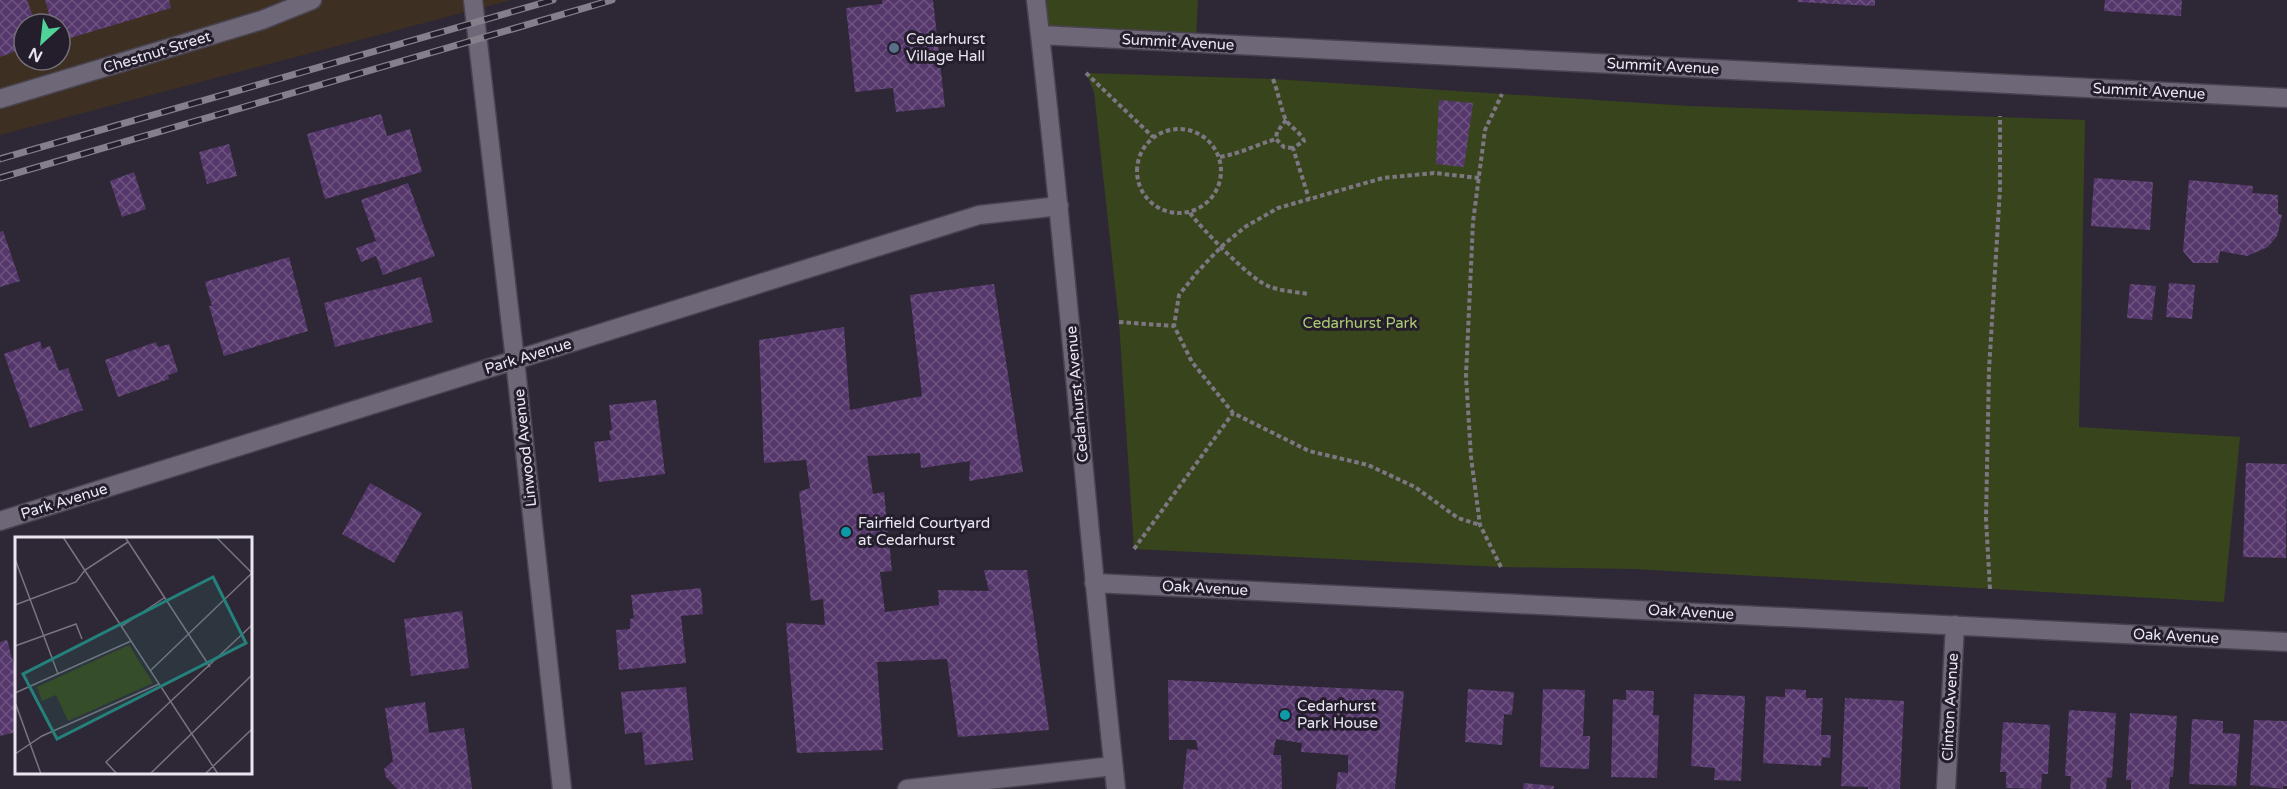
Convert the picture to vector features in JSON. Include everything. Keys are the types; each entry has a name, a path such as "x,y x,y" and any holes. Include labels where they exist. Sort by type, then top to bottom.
{"street":[{"name":"Chestnut Street","path":"0,99 262,20 312,0"},
{"name":"Linwood Avenue","path":"473,0 562,789"},
{"name":"Cedarhurst Avenue","path":"1035,0 1059,206 1094,583 1116,789"},
{"name":"Summit Avenue","path":"1040,35 2287,98"},
{"name":"Park Avenue","path":"0,521 979,215 1059,206"},
{"name":"Oak Avenue","path":"1094,583 2287,642"},
{"name":"Clinton Avenue","path":"1946,789 1955,625"},
{"path":"907,789 1113,766"}],"path":[{"path":"1086,73 1153,137"},
{"path":"1273,79 1286,120 1304,141 1293,148 1284,147 1276,139"},
{"path":"1501,567 1480,525 1471,457 1466,376 1473,222 1485,130 1502,94"},
{"path":"1990,589 1986,519 1989,370 2000,189 2000,117"},
{"path":"1276,139 1277,132 1286,120"},
{"path":"1192,130 1204,136 1214,146 1220,158 1222,172 1220,186 1213,198 1203,207 1190,213 1175,214 1161,210 1149,201 1141,190 1137,176 1138,161 1143,148 1153,137 1165,131 1192,130"},
{"path":"1220,158 1243,153 1276,139"},
{"path":"1293,148 1309,199"},
{"path":"1479,178 1434,173 1383,178 1278,208 1245,227 1222,246 1179,295 1174,326 1192,362 1233,413 1309,452 1368,465 1415,487 1458,518 1480,525"},
{"path":"1190,213 1205,233 1258,281 1269,286 1309,294"},
{"path":"1119,322 1174,326"},
{"path":"1134,549 1233,413"}],"shaded area":[{"path":"0,0 511,0 0,135"}],"green space":[{"path":"1039,0 1198,0 1196,38 1044,37"},
{"name":"Cedarhurst Park","path":"1086,73 1273,79 1688,106 2085,120 2079,427 2240,437 2224,602 1634,569 1501,567 1134,549 1119,322 1094,92"}],"building":[{"path":"0,0 27,0 32,12 12,12 12,52 0,57"},
{"path":"45,0 169,0 171,8 72,37 72,12 48,12"},
{"name":"Cedarhurst Village Hall","path":"882,0 933,0 945,107 896,112 893,88 855,92 846,8 882,4"},
{"path":"1798,0 1875,0 1875,6 1798,2"},
{"path":"2105,0 2182,0 2181,16 2104,11"},
{"path":"1439,100 1473,103 1464,167 1436,164"},
{"path":"381,114 387,136 410,129 422,172 325,199 307,134"},
{"path":"229,144 237,176 207,184 199,152"},
{"path":"134,172 146,209 122,217 110,181"},
{"path":"2094,178 2153,182 2150,230 2091,226"},
{"path":"2189,180 2253,186 2252,193 2278,195 2278,214 2282,215 2277,236 2268,247 2247,256 2220,251 2218,263 2193,263 2183,251"},
{"path":"408,183 435,256 383,275 376,256 361,262 356,248 376,241 361,200"},
{"path":"3,231 20,281 0,287 0,232"},
{"path":"289,257 308,331 224,356 209,306 212,306 205,282"},
{"path":"421,277 433,322 335,347 324,303"},
{"path":"2169,283 2195,285 2192,319 2166,317"},
{"name":"Fairfield Courtyard at Cedarhurst","path":"994,284 1023,472 969,481 970,461 921,468 920,453 867,456 873,494 884,492 892,571 880,572 885,612 939,605 938,590 989,591 984,570 1027,570 1049,730 958,737 947,659 877,662 883,750 797,753 786,623 825,625 823,599 811,601 799,492 810,488 806,460 764,463 759,340 844,327 850,410 922,396 910,295"},
{"path":"2130,284 2156,286 2152,320 2127,318"},
{"path":"40,341 42,349 50,346 59,371 68,368 83,410 30,428 4,354"},
{"path":"156,342 158,347 169,344 178,372 168,375 169,379 118,397 105,360"},
{"path":"656,400 665,474 599,482 594,442 611,440 609,405"},
{"path":"2246,463 2287,464 2286,558 2243,557"},
{"path":"370,483 422,513 394,563 342,534"},
{"path":"701,588 703,614 681,616 686,663 619,670 616,630 630,629 630,619 634,618 631,595"},
{"path":"462,611 469,668 411,676 404,619"},
{"path":"7,640 15,668 15,732 0,736 0,642"},
{"name":"Cedarhurst Park House","path":"1168,680 1404,691 1395,789 1336,789 1338,772 1348,773 1348,755 1301,752 1302,743 1276,739 1273,755 1281,755 1282,789 1183,789 1187,749 1198,750 1196,740 1169,740"},
{"path":"686,687 693,760 645,765 642,732 625,734 621,692"},
{"path":"1468,689 1514,692 1512,715 1504,714 1502,745 1465,742"},
{"path":"1543,689 1585,690 1583,736 1590,736 1589,769 1540,767"},
{"path":"1785,689 1806,690 1806,698 1823,698 1821,735 1831,735 1830,758 1822,757 1821,766 1763,763 1766,696 1785,697"},
{"path":"1626,690 1654,691 1653,715 1659,715 1657,778 1611,777 1613,699 1626,700"},
{"path":"1694,694 1745,696 1741,781 1714,780 1715,768 1691,766"},
{"path":"1845,698 1904,701 1900,789 1841,786"},
{"path":"425,702 429,733 464,728 472,789 397,789 386,777 384,769 393,761 385,708"},
{"path":"2069,710 2116,713 2112,778 2107,777 2106,789 2070,789 2071,776 2065,776"},
{"path":"2130,713 2177,716 2173,777 2170,777 2169,789 2131,789 2131,780 2126,780"},
{"path":"2192,719 2223,721 2223,733 2240,734 2236,786 2189,784"},
{"path":"2254,720 2287,721 2287,786 2283,786 2283,789 2250,785"},
{"path":"2003,722 2050,725 2048,774 2042,774 2041,789 2006,788 2006,772 2000,772"},
{"path":"1524,783 1554,786 1554,789 1523,789"}],"railway":[{"path":"0,159 553,0"},
{"path":"0,178 612,0"}],"place":[{"name":"Cedarhurst Village Hall","path":"894,48"},
{"name":"Fairfield Courtyard at Cedarhurst","path":"846,532"},
{"name":"Cedarhurst Park House","path":"1285,715"}]}
